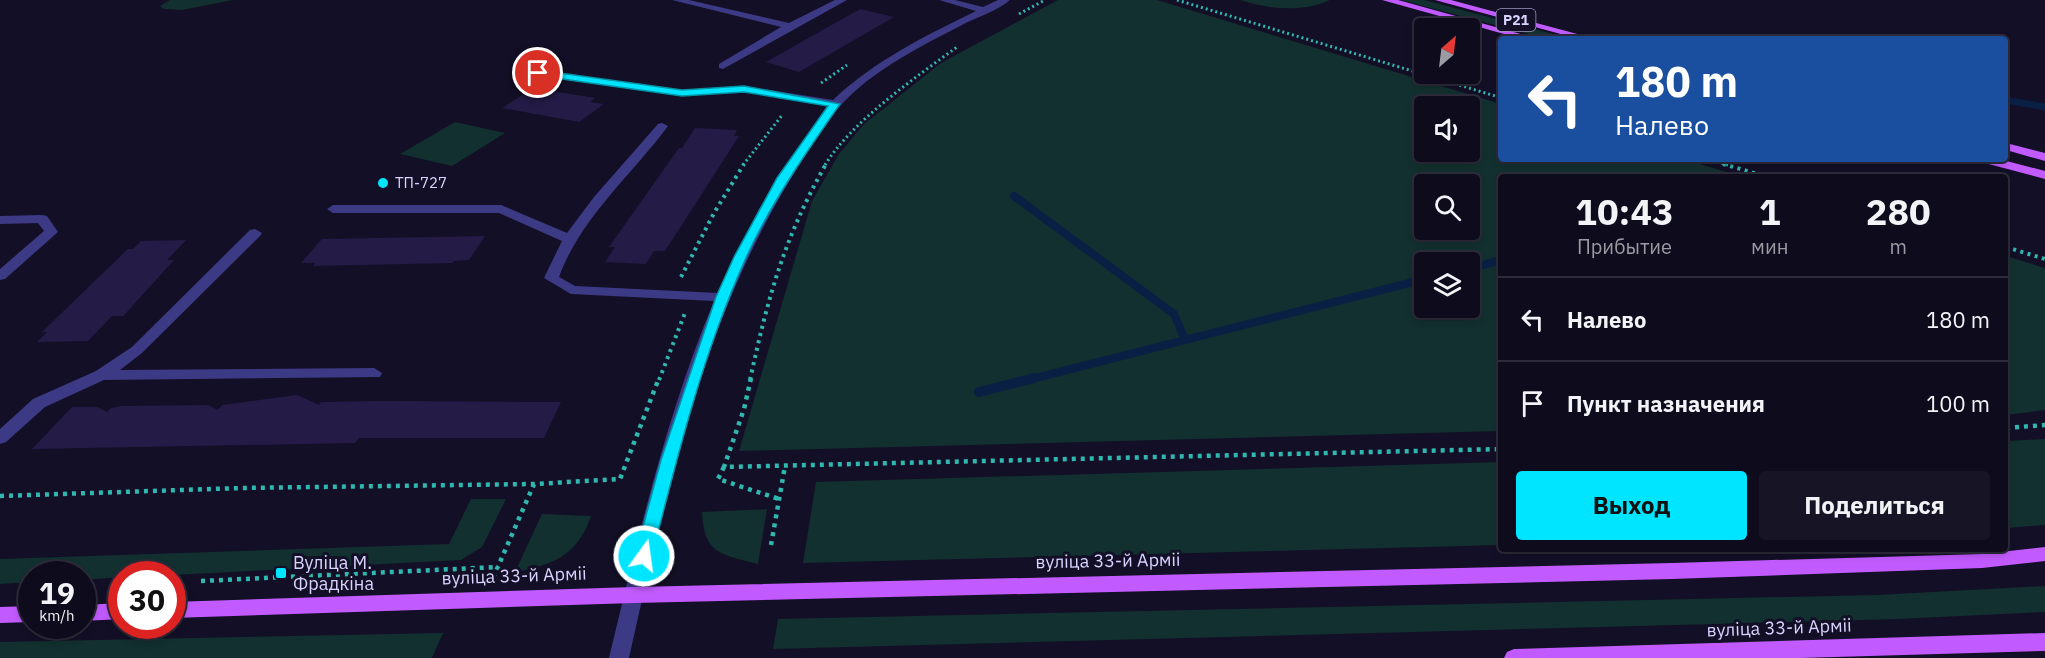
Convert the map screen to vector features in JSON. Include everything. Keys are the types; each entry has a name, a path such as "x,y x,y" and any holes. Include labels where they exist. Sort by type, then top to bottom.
{"main road":[{"name":"Р21","path":"1387,0 1523,36"},
{"name":"Р21","path":"1440,0 1579,36"},
{"path":"2008,148 2045,157"},
{"path":"1996,162 2045,175"},
{"name":"вуліца 33-й Арміі","path":"186,610 634,595 1684,571 1982,561 2045,554"},
{"path":"0,615 18,614"},
{"name":"вуліца 33-й Арміі","path":"1514,658 2045,642"}],"street":[{"path":"677,0 790,26"},
{"path":"723,66 790,26 842,0"},
{"path":"944,0 984,10"},
{"path":"619,658 663,478 723,297 740,257 783,178 835,104 883,65 1005,0"},
{"path":"538,73 682,93 744,89 835,104"},
{"path":"662,126 569,239 555,264 551,278 571,290 614,294 723,297"},
{"path":"333,209 501,209 569,239"},
{"path":"0,220 42,219 51,232 0,276"},
{"path":"0,438 39,403 102,375 136,350 255,233"},
{"path":"102,375 374,373"}],"path":[{"path":"1014,16 1045,0"},
{"path":"1177,0 1498,97"},
{"path":"779,499 718,479 744,409 766,302 781,256 810,192 832,152 893,94 965,42"},
{"path":"1717,162 1758,174"},
{"path":"2008,248 2045,259"},
{"path":"2008,428 2045,425"},
{"path":"724,467 1498,449"},
{"path":"771,545 785,466"},
{"path":"0,496 242,488 534,484 620,479"},
{"path":"492,581 534,484"},
{"path":"201,581 498,567"}],"green space":[{"path":"170,0 233,0 182,10 164,9 160,6"},
{"path":"1058,0 1157,0 1414,78 1414,84 1435,84 1475,96 1414,96 1414,162 1480,162 1480,98 1498,103 1498,162 1693,162 1733,174 1498,174 1498,431 739,451 812,201 839,154 864,124 941,63"},
{"path":"1240,0 1330,0 1308,7 1285,8 1262,6"},
{"path":"1401,0 1424,0 1561,36 1537,36 1480,21 1480,18 1469,18"},
{"path":"455,122 505,133 452,166 400,154"},
{"path":"2008,257 2045,268 2045,410 2008,415"},
{"path":"2045,439 2045,525 2008,528 2008,441"},
{"path":"1498,462 1498,545 803,563 816,482"},
{"path":"471,499 506,499 482,547 461,560 186,574 186,561 108,561 108,578 96,579 96,561 18,561 18,583 0,584 0,559 449,544"},
{"path":"767,509 758,564 734,558 717,550 706,537 702,512"},
{"path":"542,514 591,516 579,540 562,556 541,566 515,572"},
{"path":"2045,586 2045,612 1898,619 773,649 778,619 1877,595"},
{"path":"443,633 432,658 0,658 0,642"}],"building":[{"path":"860,9 894,17 799,72 766,62"},
{"path":"533,88 595,98 590,102 604,104 579,122 502,108"},
{"path":"695,128 737,130 734,136 739,136 665,251 654,251 646,264 605,262 615,247 609,247"},
{"path":"485,236 469,260 452,263 313,266 315,263 301,263 322,239"},
{"path":"186,240 167,260 174,260 126,313 123,316 112,316 88,341 37,342 47,332 42,332 128,249 133,249 141,241"},
{"path":"297,395 319,405 321,402 382,401 561,402 544,438 359,438 355,443 32,449 72,407 97,407 107,412 111,408 122,406 208,405 218,410 222,405"}],"waterway":[{"path":"2008,100 2045,107"},
{"path":"1014,196 1174,314 1185,340"},
{"path":"1480,266 1498,261"},
{"path":"1028,380 1414,282"},
{"path":"979,392 1034,378"}],"place":[{"name":"ТП-727","path":"383,183"},
{"name":"Вуліца М. Фрадкіна","path":"281,573"}],"route":[{"path":"538,73 682,93 744,89 835,104 783,178 740,257 723,297 668,460 644,556"}]}
